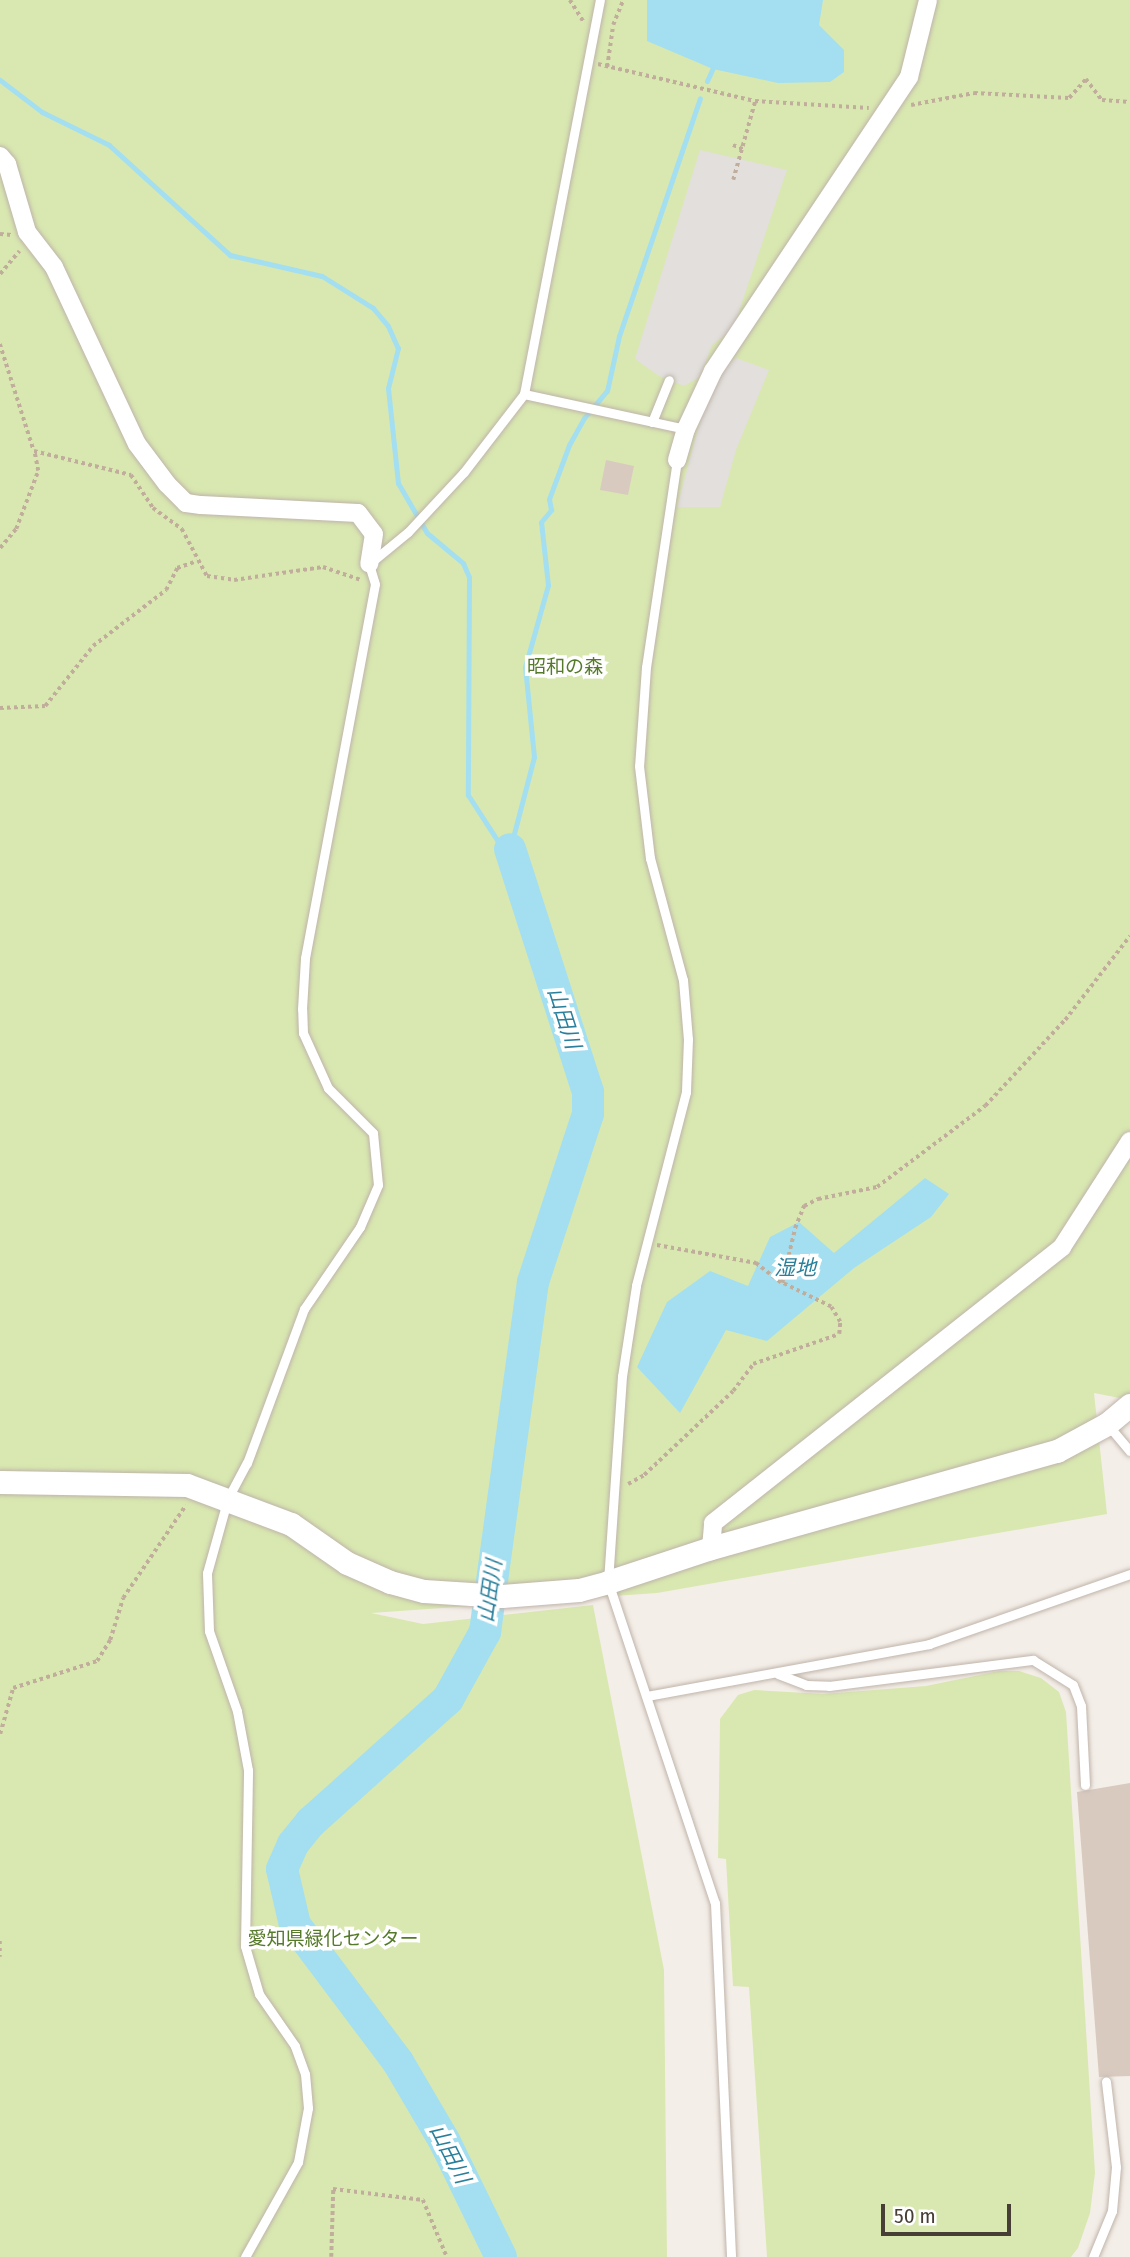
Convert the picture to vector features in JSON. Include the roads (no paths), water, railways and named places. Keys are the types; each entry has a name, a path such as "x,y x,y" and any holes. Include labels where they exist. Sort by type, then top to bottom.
{"street":[{"path":"677,460 686,429 713,372 909,77 928,0"},
{"path":"0,156 7,164 27,232 54,267 137,444 167,484 186,502 201,505 358,513 374,534 369,564"},
{"path":"711,1548 713,1523 1062,1247 1130,1141"},
{"path":"0,1482 187,1485 228,1498 291,1524 347,1563 390,1582 471,1596 579,1590 608,1583 711,1548 1058,1451 1107,1424 1130,1405"}],"lane":[{"path":"245,2257 298,2162 308,2108 302,2065 278,2018 259,1994 245,1945 248,1770 237,1711 209,1631 205,1593 228,1498 247,1463 304,1308 360,1227 378,1185 373,1133 328,1088 303,1034 302,1009 305,958 375,584 369,564 429,510 524,394 600,0"},
{"path":"652,422 668,380"},
{"path":"524,394 686,429"},
{"path":"677,460 646,667 639,766 650,858 683,980 686,1092 646,1242 622,1376 608,1583 715,1903 731,2257"},
{"path":"1107,1424 1130,1451"},
{"path":"647,1696 929,1644 1130,1574"},
{"path":"776,1673 806,1685 829,1686 1033,1660 1073,1685 1081,1706 1085,1786"},
{"path":"1093,2257 1112,2211 1116,2167 1106,2082"}],"water":[{"path":"647,0 823,0 819,25 844,50 844,72 830,82 778,83 713,69 647,41"},
{"name":"湿地","path":"925,1178 949,1194 931,1217 854,1268 767,1341 726,1330 680,1413 637,1367 667,1302 710,1271 748,1286 770,1237 799,1222 834,1253"}],"waterway":[{"path":"707,81 714,65"},
{"path":"0,80 42,112 109,145 230,255 322,276 373,308 388,326 398,348 388,388 398,483 427,533 463,563 469,577 468,795 499,843 510,849 534,757 525,667 548,585 541,522 551,510 549,499 569,445 584,418 607,391 619,336 700,98"},
{"name":"山田川","path":"501,2257 445,2142 398,2062 295,1925 282,1869 293,1844 311,1822 448,1699 485,1632 533,1282 588,1114 588,1092 510,849"}],"park label":[{"name":"昭和の森","path":"565,667"},
{"name":"愛知県緑化センター","path":"333,1939"}]}
